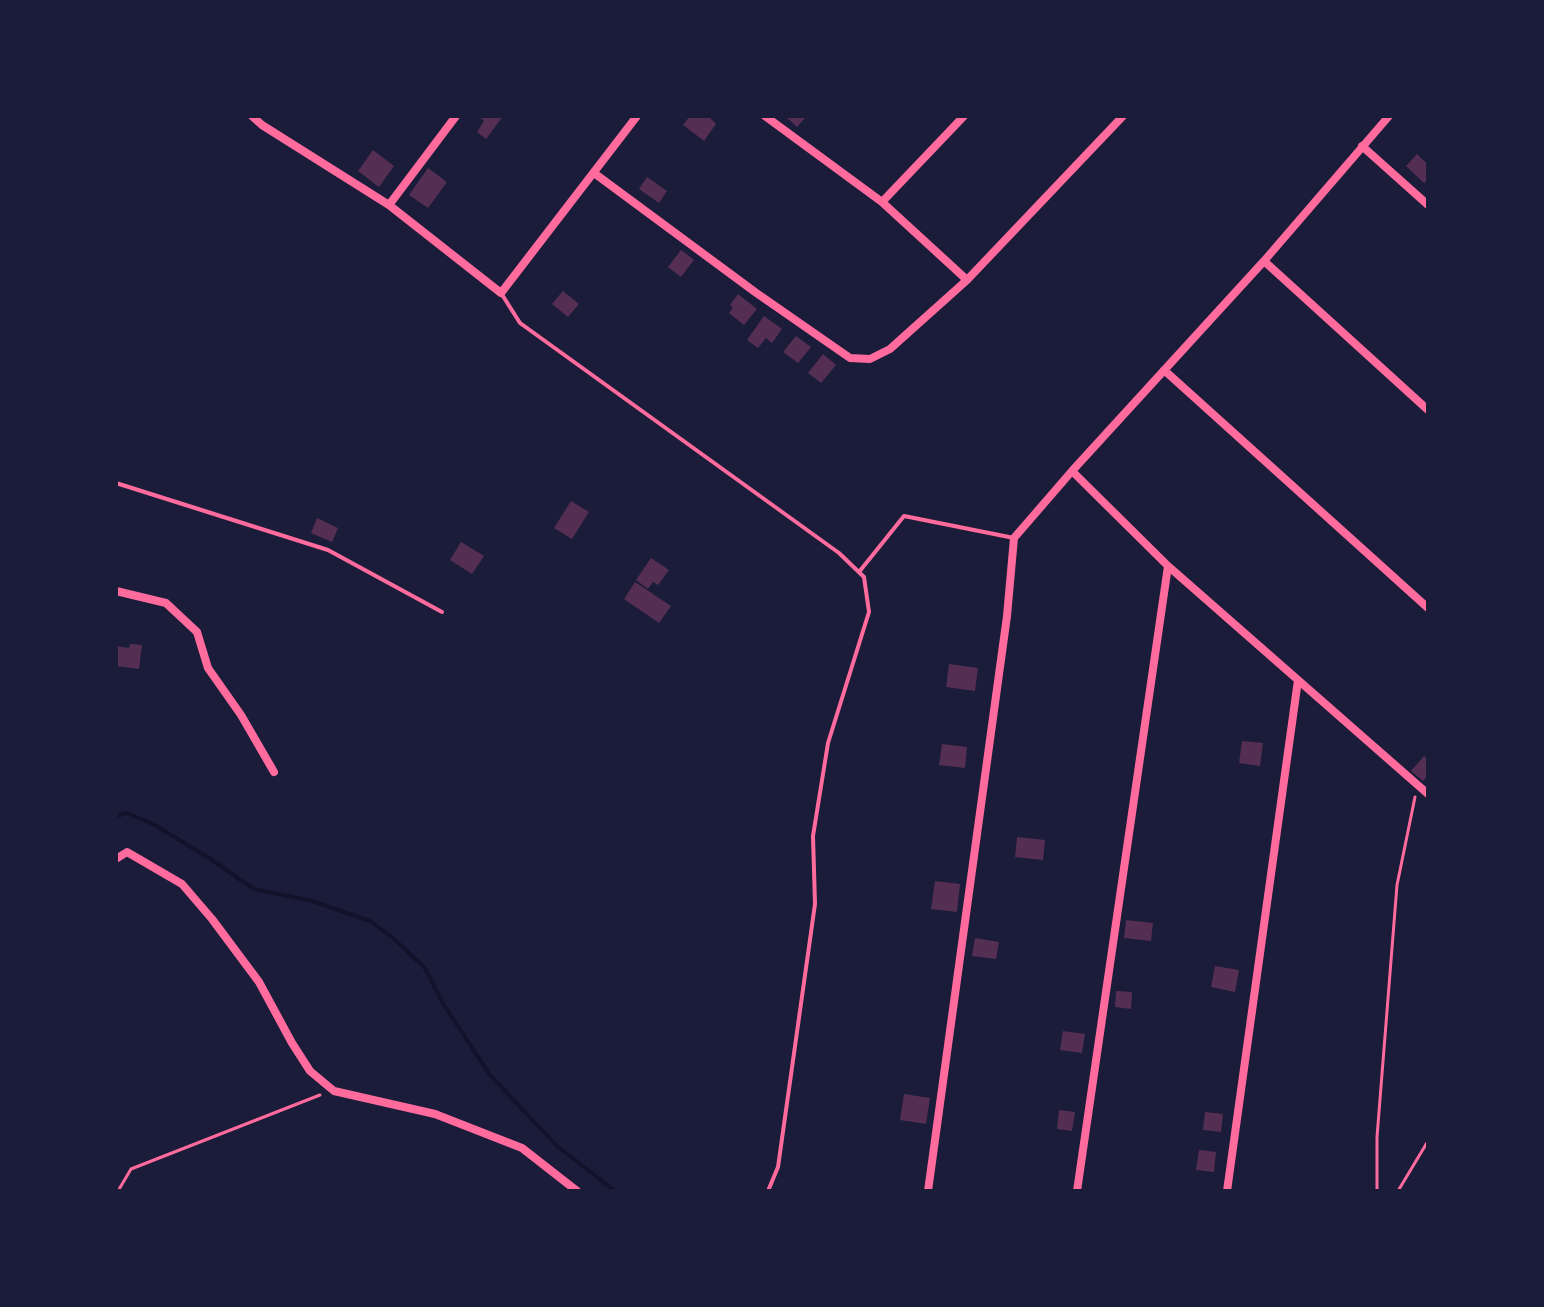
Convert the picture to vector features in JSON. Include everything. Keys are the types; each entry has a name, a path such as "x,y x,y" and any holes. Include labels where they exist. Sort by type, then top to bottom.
{"street":[{"path":"252,116 389,205 501,293 637,116"},
{"path":"262,125 269,116"},
{"path":"389,205 456,116"},
{"path":"765,116 882,202 967,280"},
{"path":"882,202 964,116"},
{"path":"594,173 850,358 870,359 890,349 967,280 1123,116"},
{"path":"928,1191 1005,632 1014,538 1264,261 1389,116"},
{"path":"1362,146 1428,205"},
{"path":"1264,261 1428,410"},
{"path":"1164,370 1428,608"},
{"path":"1072,471 1168,566 1428,794"},
{"path":"1077,1191 1168,566"},
{"path":"116,591 166,603 197,632 208,668 241,715 274,772"},
{"path":"1227,1191 1298,680"},
{"path":"116,859 127,852 182,884 259,982 310,1071 334,1091 435,1114 522,1148 577,1191"}],"lane":[{"path":"145,116 153,116"},
{"path":"501,293 520,323 839,553 864,577 869,612 828,743 813,836 815,904 778,1167 768,1191"},
{"path":"116,483 328,550 442,612"},
{"path":"859,572 904,516 1014,538"}],"path":[{"path":"1377,1191 1377,1137 1397,885 1417,785"},
{"path":"118,1191 131,1169 334,1091"},
{"path":"1398,1191 1428,1141"}],"building":[{"path":"478,116 503,116 486,139 477,132 484,121"},
{"path":"690,116 708,116 716,124 704,141 683,125"},
{"path":"785,116 807,116 797,127"},
{"path":"373,150 394,166 379,187 358,171"},
{"path":"1417,154 1425,162 1428,159 1428,179 1424,183 1406,166"},
{"path":"428,168 447,182 428,208 409,195"},
{"path":"647,177 667,191 659,203 639,189"},
{"path":"681,250 694,260 681,277 668,267"},
{"path":"563,291 579,304 568,317 552,304"},
{"path":"738,294 757,309 744,325 729,313 733,308 730,305"},
{"path":"764,316 782,329 772,343 766,338 758,348 747,340"},
{"path":"796,336 811,347 798,363 783,352"},
{"path":"823,354 836,365 821,383 808,373"},
{"path":"571,501 589,512 572,539 554,528"},
{"path":"317,518 338,528 332,542 311,533"},
{"path":"461,542 484,556 472,574 450,560"},
{"path":"651,558 669,570 658,585 653,582 648,589 636,580"},
{"path":"635,582 671,606 659,623 624,599"},
{"path":"130,644 142,645 139,669 116,666 116,646 129,648"},
{"path":"949,664 978,668 975,691 946,687"},
{"path":"1242,741 1263,743 1260,766 1239,763"},
{"path":"942,744 967,747 965,768 939,765"},
{"path":"1424,756 1428,759 1428,775 1423,781 1411,771"},
{"path":"1017,837 1045,840 1043,860 1015,857"},
{"path":"935,881 960,884 957,912 931,909"},
{"path":"1126,920 1153,923 1151,941 1124,938"},
{"path":"975,938 999,942 996,959 972,956"},
{"path":"1215,966 1239,970 1235,992 1211,987"},
{"path":"1116,991 1132,992 1131,1009 1115,1007"},
{"path":"1063,1031 1085,1034 1082,1053 1060,1050"},
{"path":"904,1094 930,1098 926,1124 900,1120"},
{"path":"1059,1110 1075,1112 1072,1131 1057,1129"},
{"path":"1205,1112 1223,1114 1221,1132 1203,1130"},
{"path":"1199,1150 1216,1152 1214,1172 1196,1170"}],"waterway":[{"path":"116,816 127,813 155,825 254,889 312,901 370,921 393,938 425,968 442,1002 490,1075 557,1146 615,1191"}]}
